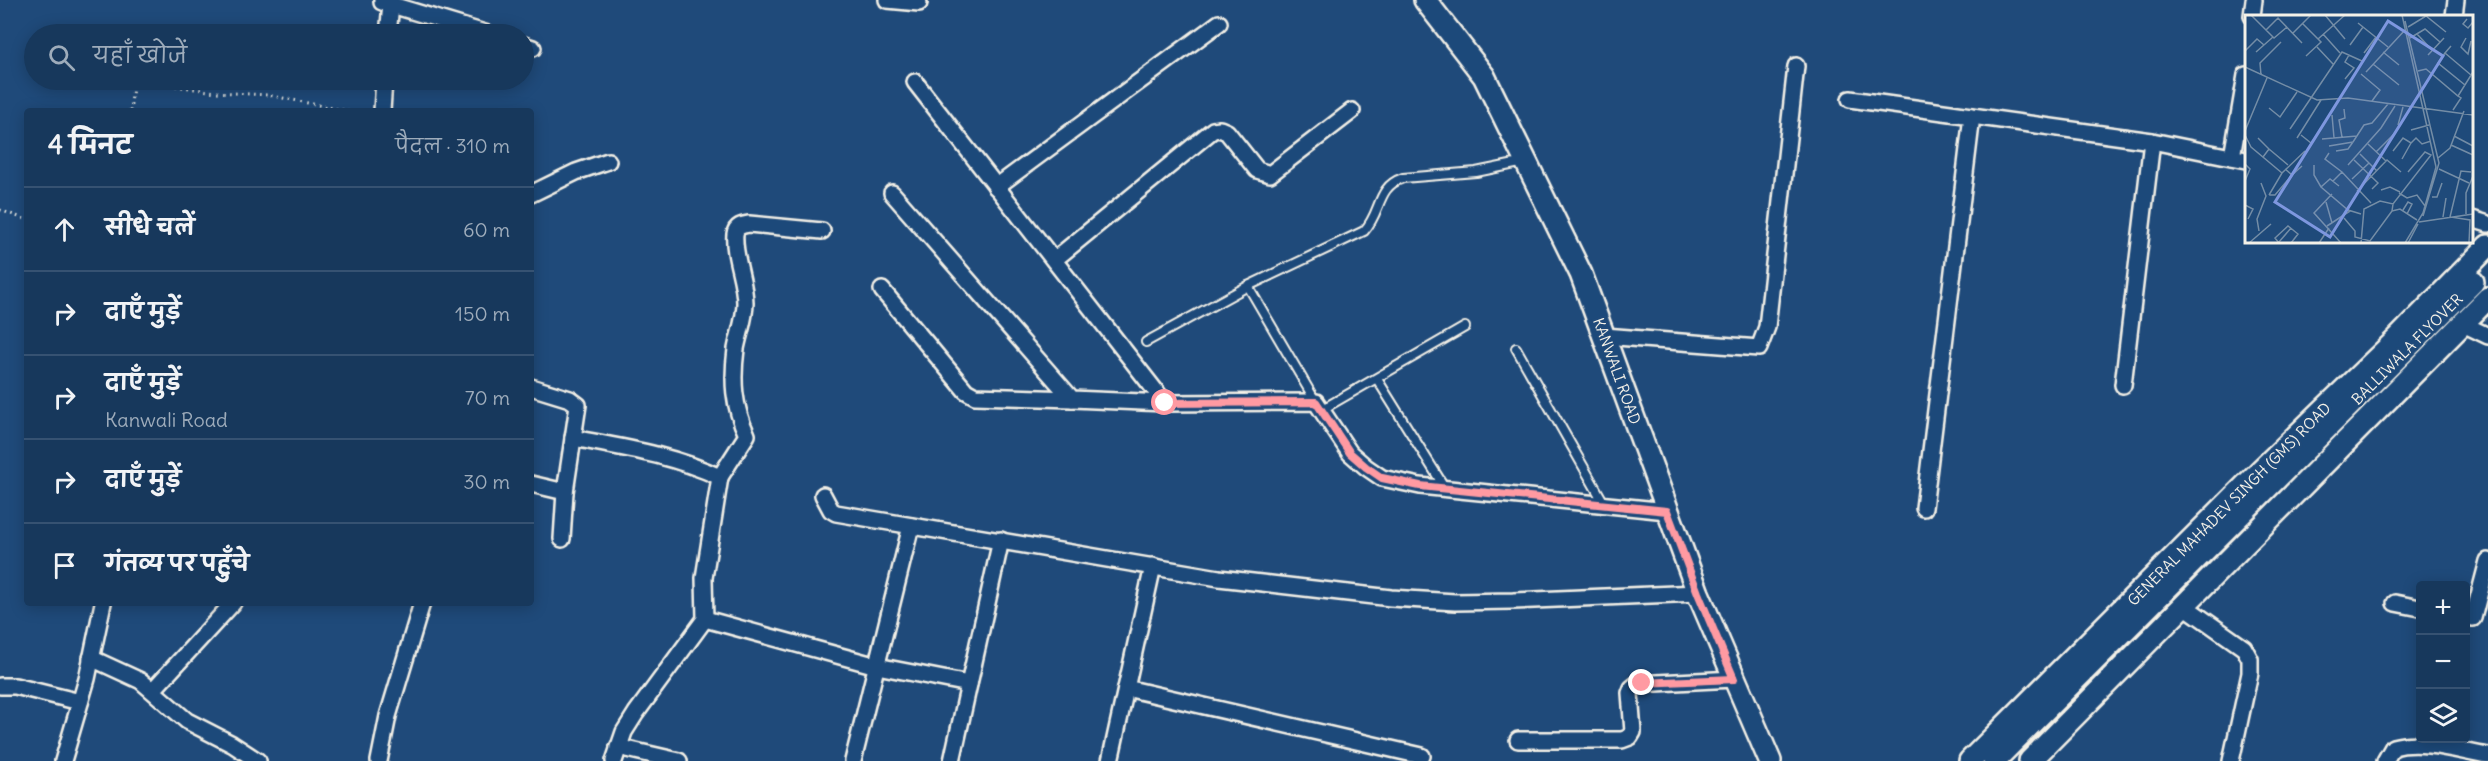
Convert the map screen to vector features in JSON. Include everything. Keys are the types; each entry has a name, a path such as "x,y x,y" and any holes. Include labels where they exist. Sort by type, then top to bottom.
{"street":[{"path":"887,0 919,3"},
{"name":"KANWALI ROAD","path":"1425,0 1484,76 1581,274 1698,593 1770,761"},
{"path":"2252,15 2254,0"},
{"path":"2454,15 2456,0"},
{"path":"386,24 381,2 455,24"},
{"path":"996,187 1219,23"},
{"path":"1604,336 1759,348 1767,327 1796,66"},
{"path":"915,82 1165,403"},
{"path":"382,108 383,90"},
{"path":"1850,99 2152,141 2239,159 2245,96"},
{"path":"1054,260 1213,130 1220,129 1227,132 1257,170 1270,174 1352,111"},
{"path":"1924,508 1972,116"},
{"path":"2123,385 2152,141"},
{"path":"534,193 576,172 608,161"},
{"path":"892,192 1072,399"},
{"path":"2473,219 2488,224"},
{"path":"679,761 616,754 624,732 636,713 705,619 704,578 720,477 747,435 735,404 736,348 745,302 735,234 737,228 749,224 822,231"},
{"name":"GENERAL MAHADEV SINGH (GMS) ROAD","path":"1970,761 2488,246"},
{"name":"BALLIWALA FLYOVER","path":"1994,761 2242,512 2444,314 2488,266"},
{"name":"BALLIWALA FLYOVER","path":"2008,761 2488,284"},
{"path":"882,290 966,391 975,396 1318,406 1350,453 1382,478 1398,483 1667,511"},
{"path":"2030,761 2488,298"},
{"path":"2463,324 2488,336"},
{"path":"534,388 570,399 578,405 565,492 562,539"},
{"path":"573,438 660,454 692,464 720,477"},
{"path":"534,485 565,492"},
{"path":"824,495 831,510 836,513 1219,578 1390,598 1455,602 1698,593"},
{"path":"853,761 911,526"},
{"path":"952,761 1001,540"},
{"path":"2476,619 2488,561"},
{"path":"1110,761 1153,566"},
{"path":"2395,603 2416,607"},
{"path":"2183,605 2244,648 2250,659 2250,673 2231,761"},
{"path":"63,761 80,702 102,606"},
{"path":"153,690 230,606"},
{"path":"379,761 388,717 421,606"},
{"path":"705,619 877,666 969,684"},
{"path":"91,658 126,672 153,690 187,721 232,744 258,761"},
{"path":"1518,740 1622,740 1630,737 1633,732 1630,693 1637,684 1734,679"},
{"path":"0,686 15,686 80,702"},
{"path":"1126,688 1422,756"},
{"path":"2385,761 2393,747 2405,744 2418,744 2488,756"}],"lane":[{"path":"1146,342 1248,286 1364,231 1375,216 1386,188 1394,181 1403,178 1476,172 1526,162"},
{"path":"1248,286 1318,406 1377,379 1465,327"},
{"path":"1516,348 1604,505"},
{"path":"1377,379 1446,489"}],"path":[{"path":"130,108 133,90"},
{"path":"202,90 268,94 334,108"},
{"path":"0,210 24,219"}],"route":[{"path":"1165,403 1316,402 1350,453 1382,478 1398,483 1667,511 1734,679 1642,683"}]}
